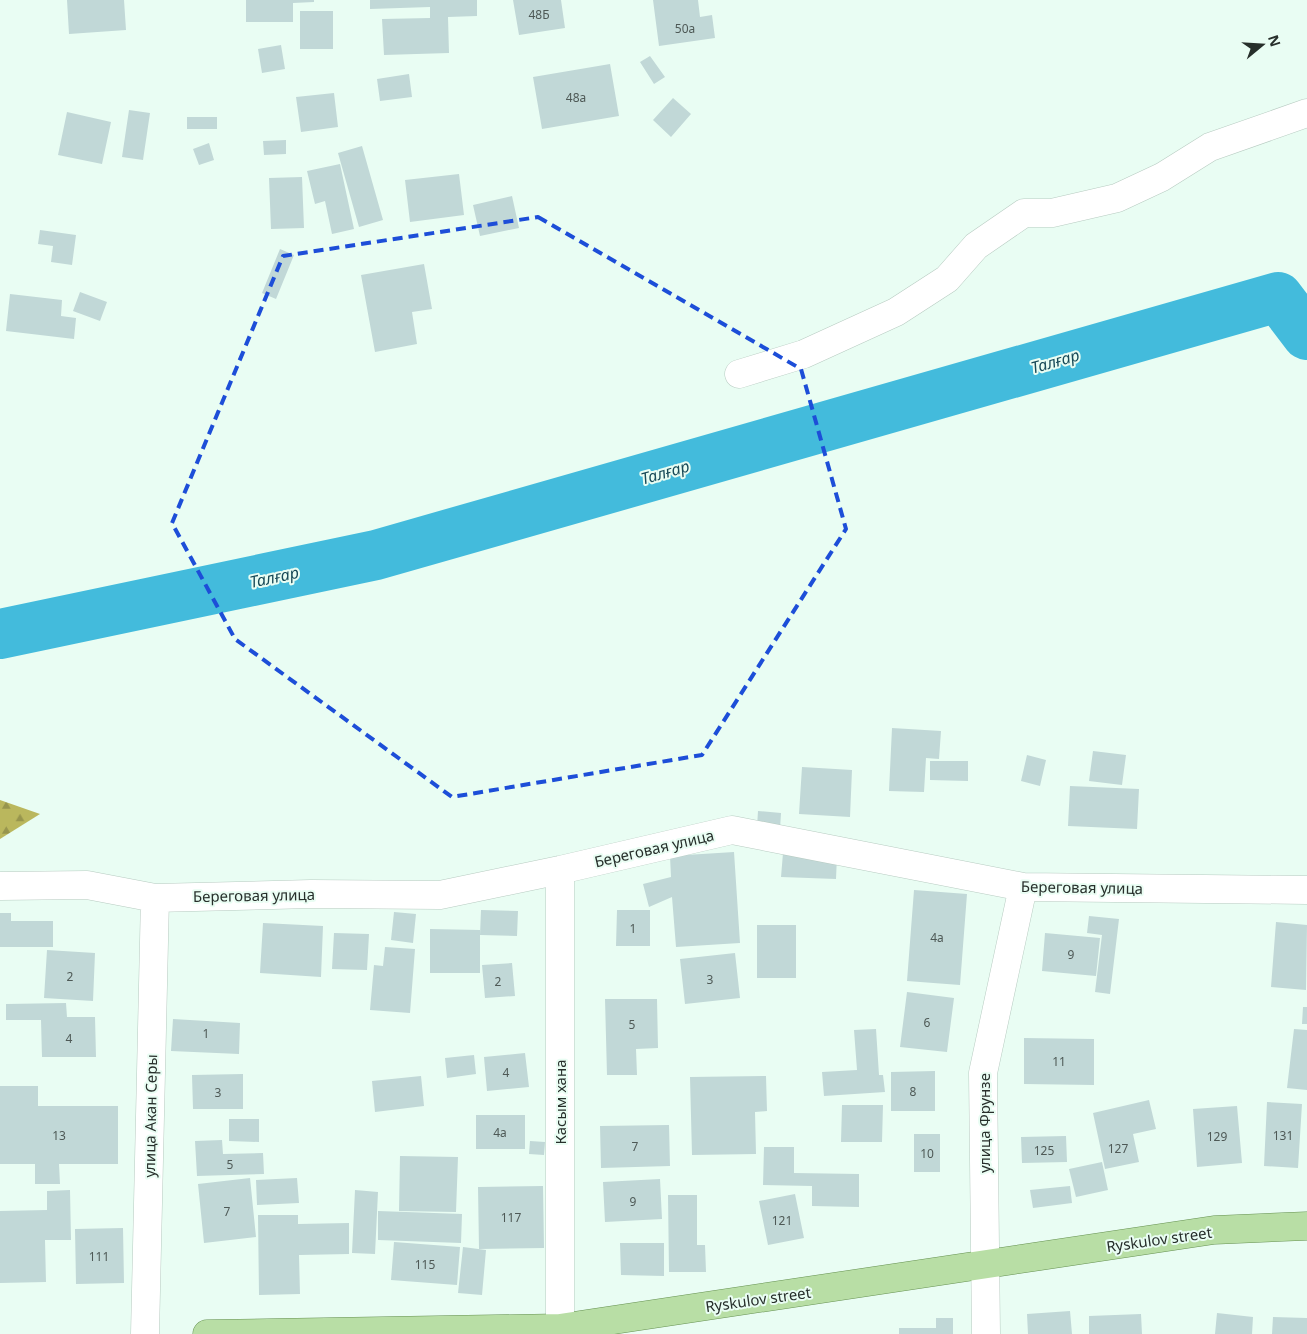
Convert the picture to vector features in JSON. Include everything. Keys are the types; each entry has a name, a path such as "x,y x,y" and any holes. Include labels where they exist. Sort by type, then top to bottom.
{"main road":[{"name":"Ryskulov street","path":"207,1334 560,1331 1214,1230 1307,1226"}],"street":[{"path":"739,374 804,354 896,312 947,279 976,246 1024,213 1052,213 1117,198 1162,177 1210,148 1307,113"},
{"name":"Береговая улица","path":"0,886 87,885 155,898 311,894 440,895 560,870 732,830 1023,887 1307,890"},
{"name":"Касым хана","path":"560,870 560,1331"},
{"name":"улица Фрунзе","path":"986,1334 983,1072 1023,887"},
{"name":"улица Акан Серы","path":"145,1334 155,898"}],"highlighted area":[{"path":"538,217 801,369 846,529 702,755 452,797 235,639 172,523 283,256"}],"green space":[{"path":"0,800 40,814 0,839"}],"building":[{"path":"67,0 124,0 126,30 69,34"},
{"path":"246,0 314,0 314,2 293,3 293,22 246,22"},
{"path":"370,0 477,0 477,16 448,17 449,53 384,55 382,19 430,18 430,7 370,9"},
{"path":"513,0 561,0 565,28 519,35"},
{"path":"653,0 698,0 700,17 712,15 715,38 659,46"},
{"path":"300,11 333,11 333,49 300,49"},
{"path":"281,45 285,69 262,73 258,49"},
{"path":"650,56 665,77 654,84 640,62"},
{"path":"610,64 619,116 542,129 533,77"},
{"path":"409,74 412,97 380,101 377,79"},
{"path":"334,93 338,127 301,132 296,97"},
{"path":"673,98 691,114 671,137 653,120"},
{"path":"129,110 150,113 143,160 122,157"},
{"path":"67,112 111,122 102,164 58,155"},
{"path":"187,117 217,117 217,129 187,129"},
{"path":"286,140 286,154 264,155 263,141"},
{"path":"209,143 214,160 199,165 193,149"},
{"path":"362,146 383,220 359,227 338,153"},
{"path":"340,164 354,229 332,234 325,201 315,204 307,171"},
{"path":"459,174 464,215 410,222 405,180"},
{"path":"302,177 304,228 271,229 269,178"},
{"path":"512,196 519,228 480,236 473,205"},
{"path":"40,230 76,235 72,265 51,262 53,246 38,244"},
{"path":"280,249 294,255 276,299 262,293"},
{"path":"424,264 432,309 412,312 417,344 375,352 361,275"},
{"path":"80,292 107,302 100,321 73,311"},
{"path":"10,294 62,300 61,316 76,318 74,339 6,331"},
{"path":"892,728 941,731 939,759 926,758 924,792 889,791"},
{"path":"1093,751 1126,755 1122,785 1089,781"},
{"path":"1027,755 1046,760 1040,786 1021,781"},
{"path":"930,761 968,761 968,781 930,780"},
{"path":"802,767 852,770 850,817 799,814"},
{"path":"1070,786 1139,789 1137,829 1068,826"},
{"path":"758,811 781,813 780,829 757,827"},
{"path":"734,852 740,943 676,947 672,897 649,907 643,884 671,877 670,856"},
{"path":"783,853 837,856 836,879 781,877"},
{"path":"914,890 967,894 960,985 907,981"},
{"path":"481,910 518,911 517,936 480,935"},
{"path":"617,910 650,910 650,946 616,946"},
{"path":"394,912 416,914 413,943 391,940"},
{"path":"0,913 11,913 11,921 53,921 53,947 0,947"},
{"path":"1089,916 1119,919 1110,994 1095,992 1102,935 1087,933"},
{"path":"1276,922 1307,925 1306,990 1271,987"},
{"path":"263,923 323,926 321,977 260,973"},
{"path":"757,925 796,925 796,978 757,978"},
{"path":"430,929 480,930 480,973 430,973"},
{"path":"334,933 369,934 367,970 332,969"},
{"path":"1045,933 1100,938 1096,976 1042,971"},
{"path":"385,947 415,949 410,1013 370,1010 374,965 383,966"},
{"path":"47,950 95,953 93,1001 44,998"},
{"path":"735,953 740,998 685,1004 680,959"},
{"path":"512,963 515,996 485,998 482,965"},
{"path":"907,992 954,998 947,1052 900,1047"},
{"path":"605,999 657,999 658,1048 636,1049 637,1075 607,1075"},
{"path":"66,1003 67,1017 95,1017 96,1057 42,1057 41,1020 6,1020 6,1004"},
{"path":"1303,1007 1307,1007 1307,1024 1302,1024"},
{"path":"173,1019 240,1023 239,1054 171,1051"},
{"path":"876,1029 879,1075 883,1075 885,1092 824,1096 822,1072 857,1070 854,1030"},
{"path":"1294,1029 1307,1030 1307,1090 1287,1088"},
{"path":"1024,1038 1094,1039 1094,1085 1024,1084"},
{"path":"525,1053 529,1087 487,1091 484,1057"},
{"path":"474,1055 476,1074 447,1078 445,1058"},
{"path":"935,1071 935,1111 891,1111 891,1072"},
{"path":"243,1074 243,1109 193,1109 192,1075"},
{"path":"421,1076 424,1106 375,1112 372,1081"},
{"path":"766,1076 767,1111 755,1112 756,1154 692,1155 690,1077"},
{"path":"0,1086 38,1086 38,1106 118,1106 118,1164 59,1164 60,1184 35,1184 35,1164 0,1164"},
{"path":"1149,1100 1156,1129 1133,1134 1139,1162 1105,1169 1093,1113"},
{"path":"1267,1102 1302,1104 1298,1168 1264,1166"},
{"path":"842,1105 883,1105 882,1142 841,1142"},
{"path":"1237,1106 1242,1163 1197,1167 1193,1109"},
{"path":"476,1115 525,1115 525,1149 476,1149"},
{"path":"229,1119 259,1119 259,1142 229,1141"},
{"path":"669,1125 670,1166 601,1168 600,1126"},
{"path":"914,1134 940,1134 940,1172 914,1172"},
{"path":"1066,1136 1067,1162 1022,1163 1021,1137"},
{"path":"222,1140 223,1154 263,1153 264,1174 197,1176 195,1141"},
{"path":"530,1141 545,1142 544,1155 529,1154"},
{"path":"764,1147 794,1147 794,1173 859,1174 859,1207 812,1206 812,1186 763,1185"},
{"path":"400,1156 458,1157 456,1212 399,1211"},
{"path":"1102,1162 1108,1190 1076,1197 1069,1169"},
{"path":"250,1178 256,1237 204,1243 198,1184"},
{"path":"297,1178 299,1203 257,1205 256,1180"},
{"path":"660,1179 662,1219 605,1222 603,1182"},
{"path":"543,1186 544,1248 479,1249 478,1187"},
{"path":"1070,1186 1072,1203 1033,1208 1030,1190"},
{"path":"70,1190 71,1240 45,1240 46,1282 0,1283 0,1211 47,1210 47,1191"},
{"path":"355,1190 378,1192 375,1254 352,1253"},
{"path":"795,1194 804,1238 768,1245 759,1201"},
{"path":"668,1195 697,1195 697,1245 705,1245 706,1272 669,1272"},
{"path":"378,1211 462,1214 461,1243 378,1240"},
{"path":"258,1215 298,1215 298,1224 349,1223 349,1254 299,1255 300,1294 259,1295"},
{"path":"123,1228 124,1283 76,1284 75,1229"},
{"path":"394,1242 460,1247 457,1285 391,1280"},
{"path":"620,1243 664,1243 664,1276 621,1275"},
{"path":"463,1247 486,1250 482,1295 458,1293"},
{"path":"1070,1311 1072,1334 1028,1334 1027,1314"},
{"path":"1217,1313 1253,1317 1252,1334 1215,1334"},
{"path":"1141,1314 1142,1334 1089,1334 1089,1316"},
{"path":"1273,1317 1307,1318 1307,1334 1272,1334"},
{"path":"936,1318 953,1318 953,1334 899,1334 899,1328 936,1328"}],"waterway":[{"name":"Талғар","path":"0,634 376,555 1278,297 1307,335"}]}
